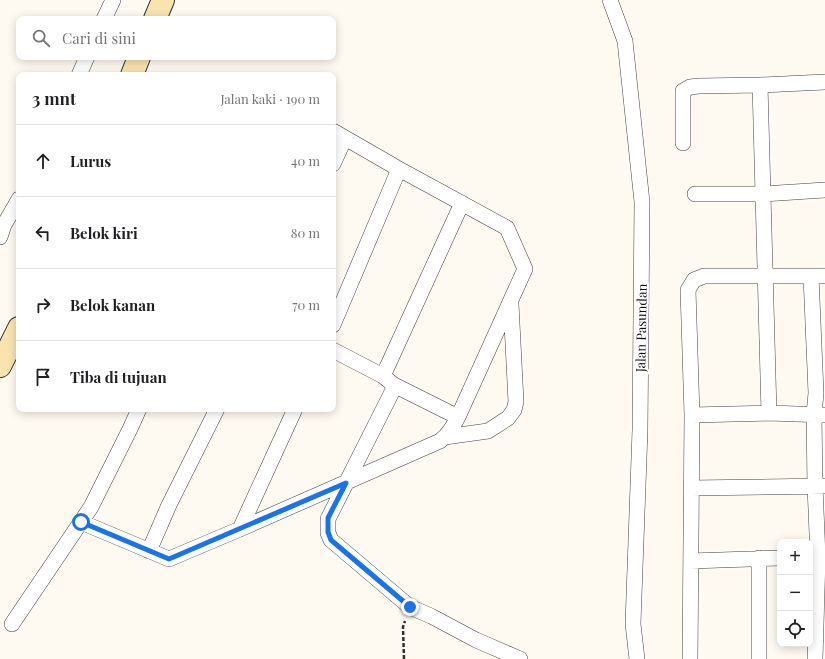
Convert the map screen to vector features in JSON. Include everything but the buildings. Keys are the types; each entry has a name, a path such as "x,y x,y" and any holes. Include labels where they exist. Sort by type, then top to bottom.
{"main road":[{"path":"156,16 163,0"},
{"path":"133,72 138,60"},
{"path":"0,366 16,334"}],"street":[{"path":"105,16 113,0"},
{"name":"Jalan Pasundan","path":"610,0 625,41 642,202 640,430 633,624 637,659"},
{"path":"80,72 86,60"},
{"path":"683,143 683,91 690,87 825,82"},
{"path":"760,85 769,413"},
{"path":"81,522 169,559 440,441 451,430 525,270 507,228 339,134 336,149"},
{"path":"336,318 400,169"},
{"path":"695,194 763,194 825,190"},
{"path":"462,203 389,380 392,392 328,518 328,532 331,540 410,607 431,616 476,640 520,659"},
{"path":"0,237 16,204"},
{"path":"690,659 692,415 688,290 694,280 704,276 818,276 816,393 820,415 820,486 815,659"},
{"path":"445,437 488,431 508,418 514,410 516,402 510,302"},
{"path":"336,352 458,417"},
{"path":"12,624 90,507 138,412"},
{"path":"149,551 169,505 216,412"},
{"path":"240,529 294,412"},
{"path":"692,415 769,413 820,415"},
{"path":"691,488 820,486"},
{"path":"759,558 759,659"},
{"path":"691,561 777,558"}],"path":[{"path":"404,659 403,627 410,607"}],"route":[{"path":"81,522 169,559 346,483 328,518 328,532 331,540 410,607"}]}
